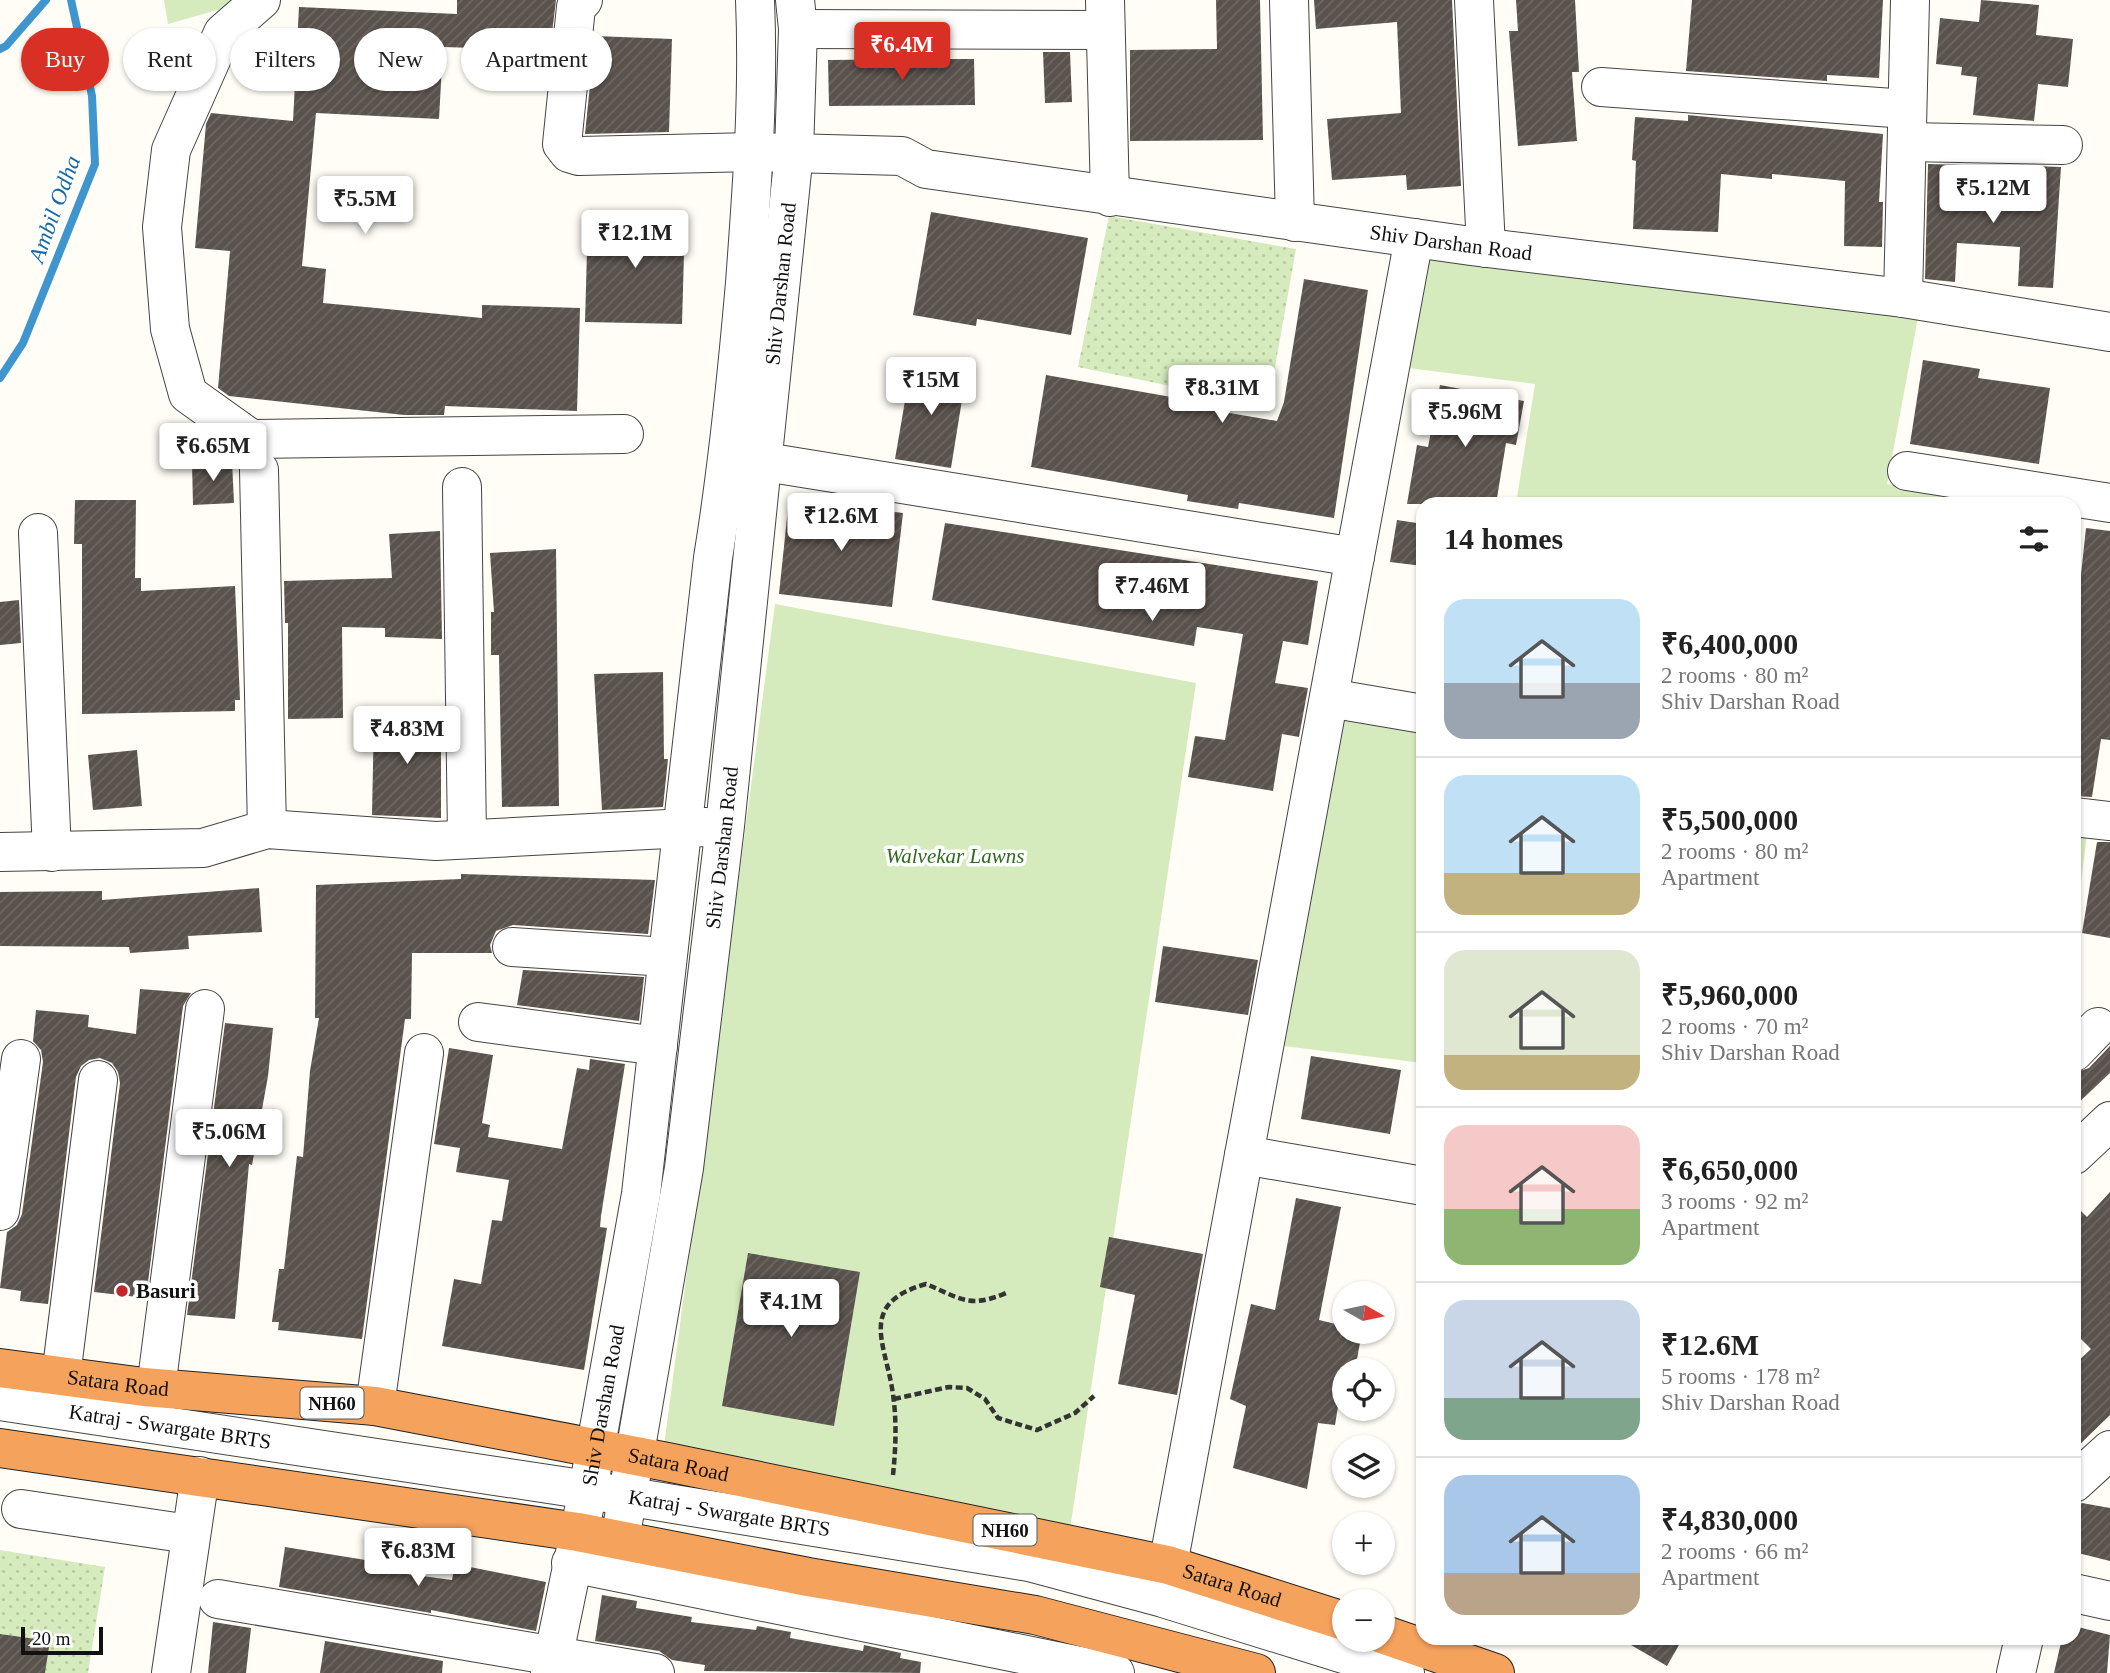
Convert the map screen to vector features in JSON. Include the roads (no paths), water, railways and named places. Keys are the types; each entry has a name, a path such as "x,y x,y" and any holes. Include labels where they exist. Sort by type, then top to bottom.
{"highway":[{"name":"Satara Road","path":"0,1368 156,1388 375,1406 637,1456 1168,1565 1332,1617"},
{"path":"0,1448 200,1476 575,1547 621,1540 835,1582 1035,1615 1203,1665 1256,1673"},
{"path":"1395,1636 1416,1640"},
{"path":"1450,1647 1495,1673"}],"street":[{"path":"261,0 223,33 171,150 162,227 170,330 188,394 251,439 624,434"},
{"path":"583,0 576,8 562,144 569,153 579,156 754,166"},
{"name":"Shiv Darshan Road","path":"551,1664 588,1490 593,1448 640,1194 713,558 729,456 754,166 755,0"},
{"path":"1289,0 1295,222"},
{"path":"1474,0 1486,248"},
{"path":"1903,298 1910,0"},
{"path":"796,14 1105,15 1110,197"},
{"name":"Shiv Darshan Road","path":"621,1540 684,1168 725,826 750,557 765,462 793,166 796,14"},
{"path":"1601,87 2063,145"},
{"name":"Shiv Darshan Road","path":"754,166 793,166 902,156 926,169 1110,197 1486,248 1903,298 2110,332"},
{"path":"1168,1565 1414,238"},
{"path":"765,462 1355,557"},
{"path":"259,471 267,829"},
{"path":"1907,471 2050,497"},
{"path":"462,487 467,838"},
{"path":"2081,501 2110,503"},
{"path":"38,533 52,852"},
{"path":"1329,698 1416,713"},
{"path":"2081,818 2110,821"},
{"path":"0,852 203,848 267,829 436,841 725,826"},
{"path":"512,947 667,957"},
{"path":"156,1388 205,1009"},
{"path":"478,1022 657,1046"},
{"path":"375,1406 424,1054"},
{"path":"0,1211 21,1059"},
{"path":"61,1376 98,1080"},
{"path":"2081,1148 2110,1121"},
{"path":"1244,1155 1416,1185"},
{"name":"Katraj - Swargate BRTS","path":"0,1401 629,1496 1029,1562 1163,1598 1405,1673"},
{"path":"2081,1477 2110,1450"},
{"path":"171,1673 189,1534 200,1476"},
{"path":"21,1508 189,1534"},
{"path":"575,1547 1025,1664 1115,1673"},
{"path":"2081,1595 2110,1601"},
{"path":"218,1599 551,1664 655,1673"},
{"path":"1025,1664 1035,1615"},
{"path":"2016,1673 2022,1645"}],"waterway":[{"path":"0,49 6,46 46,0"},
{"name":"Ambil Odha","path":"0,378 23,343 95,164 92,96 71,0"}],"place":[{"name":"Basuri","path":"122,1291"}],"park label":[{"name":"Walvekar Lawns","path":"955,856"}]}
